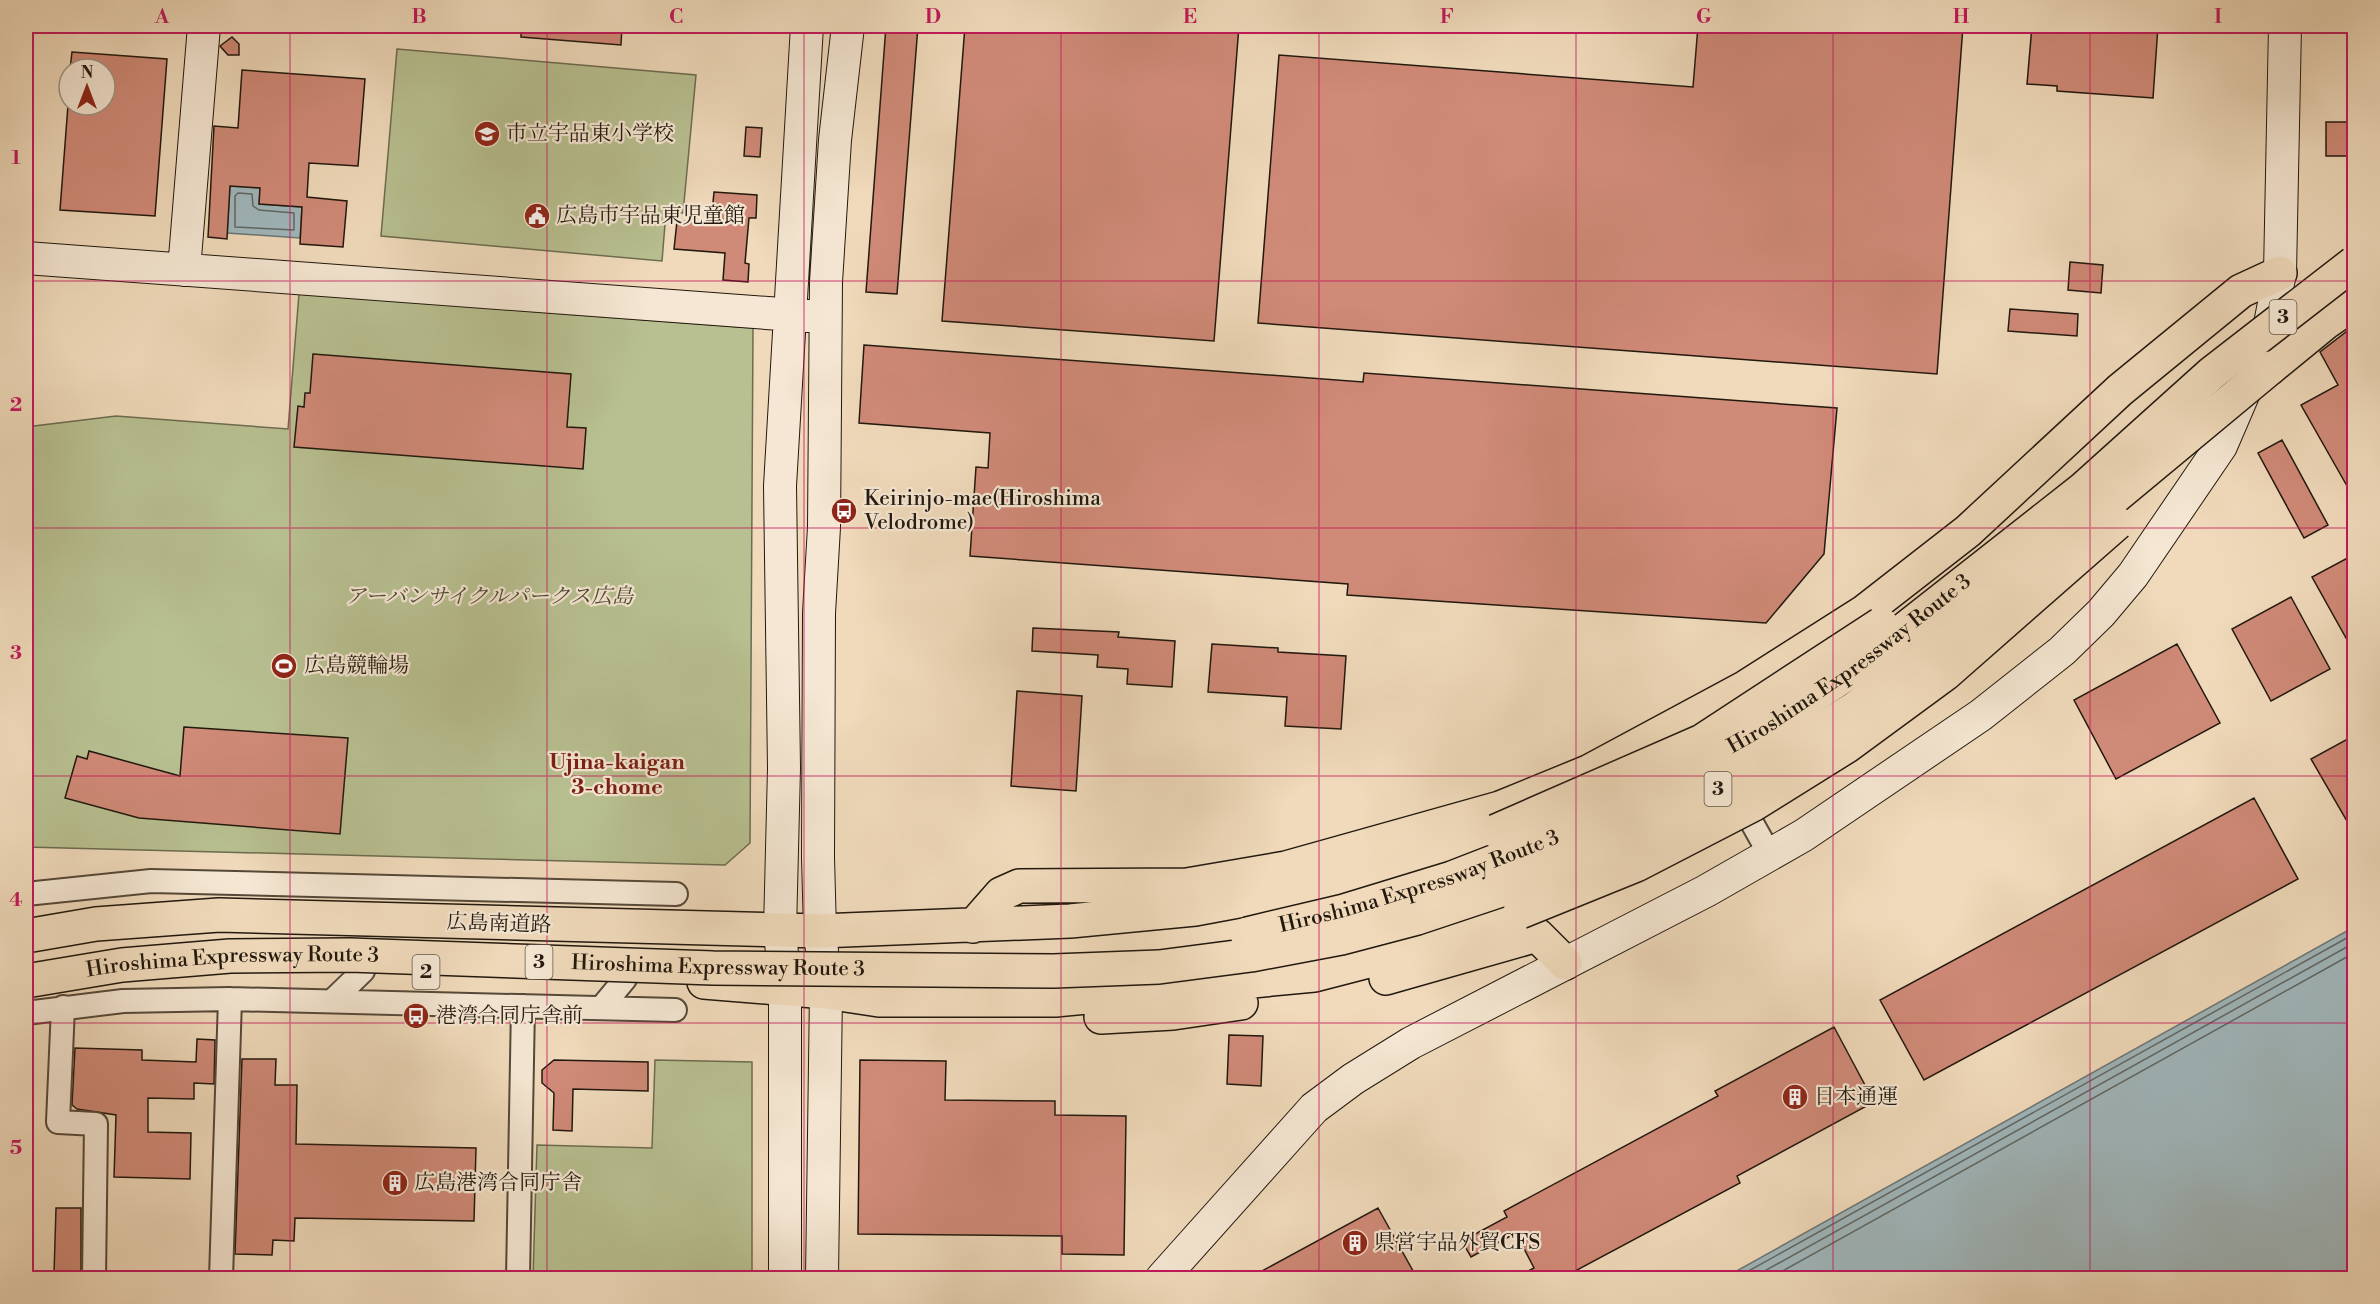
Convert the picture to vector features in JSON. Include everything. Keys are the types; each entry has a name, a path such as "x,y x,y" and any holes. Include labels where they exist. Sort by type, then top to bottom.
{"highway":[{"name":"Hiroshima Expressway Route 3","path":"1054,971 1241,935 1344,911 1452,878 1538,844 1658,789 1764,729 1854,669 2084,489 2212,373 2355,263"},
{"path":"973,926 1001,894 1018,886 1187,885 1286,868 1379,844 1500,808 1577,777 1746,687 1864,612 1968,531 2120,390 2241,291 2280,273"},
{"name":"Hiroshima Expressway Route 3","path":"26,981 122,965 206,958 338,955 713,968 1054,971 1159,967 1251,955 1341,938 1417,918 1510,887 1679,809 1779,756 1854,710 1922,657 2325,323 2355,303"},
{"path":"968,1000 1055,1000 1314,975 1372,960 1520,912 1636,865 1754,804 1847,746 1945,674 2132,510 2270,368"},
{"name":"広島南道路","path":"26,936 96,924 219,915 620,928 820,931 973,926 1093,919 1195,909 1345,881 1496,831 1702,741 1900,611 2212,373"},
{"path":"968,1000 1007,1023 1173,1013 1358,986 1537,935 1565,963"},
{"name":"2","path":"26,991 61,984 231,971 363,971 732,983 826,992 879,1000 968,1000"}],"street":[{"path":"184,270 204,26"},
{"path":"787,1278 785,1274 785,989 780,930 784,768 780,486 807,26"},
{"path":"822,1278 826,992 820,931 819,613 824,527 826,282 835,140 848,26"},
{"path":"1162,1278 1314,1108 1353,1078 1410,1043 1706,891 1804,835 1981,715 2062,651 2101,613 2133,575 2221,446 2267,339 2280,273 2285,26"},
{"path":"26,258 827,317"},
{"path":"1693,716 1770,855"},
{"path":"26,894 151,881 676,894"},
{"path":"589,892 620,928"},
{"path":"332,1001 363,971"},
{"path":"601,1008 625,979"},
{"path":"221,1278 230,999"},
{"path":"26,1013 123,1001 230,999 675,1010"},
{"path":"518,1278 523,1006"},
{"path":"63,1007 58,1122 96,1124 94,1278"}],"green space":[{"path":"397,49 696,75 683,213 666,212 662,261 381,236"},
{"name":"アーバンサイクルパークス広島","path":"299,294 753,328 750,843 725,865 26,847 26,427 116,416 288,429"},
{"path":"655,1060 752,1062 752,1274 747,1278 533,1278 537,1145 652,1148"}],"water":[{"path":"230,186 260,188 259,204 302,207 300,238 227,233"},
{"path":"2354,927 2354,1278 1724,1278"}],"building":[{"path":"521,26 622,26 621,45 521,37"},
{"path":"886,26 918,26 897,294 866,292"},
{"path":"965,26 1239,26 1214,341 942,321"},
{"path":"1698,26 1963,26 1937,374 1258,323 1279,55 1693,87"},
{"path":"2032,26 2158,26 2153,98 2057,91 2057,86 2027,84"},
{"path":"232,37 239,44 239,55 228,55 220,46"},
{"path":"72,52 167,59 155,216 60,210 67,117 117,117 117,57 71,57"},
{"path":"242,70 365,79 358,166 309,163 307,197 347,201 343,247 300,244 302,207 259,204 260,188 230,186 227,239 208,237 214,126 238,128"},
{"path":"2326,122 2355,122 2355,156 2326,156"},
{"path":"746,127 762,128 760,157 744,156"},
{"path":"714,192 757,195 756,218 749,218 745,263 749,264 748,282 723,280 725,253 674,249 677,221 711,223"},
{"path":"2070,262 2103,265 2101,293 2068,290"},
{"path":"2010,309 2078,314 2077,336 2008,331"},
{"path":"2355,325 2355,500 2301,405 2338,385 2320,352"},
{"path":"864,345 1363,382 1364,373 1837,408 1824,554 1766,623 1347,595 1348,584 970,556 976,467 988,468 990,433 859,423"},
{"path":"313,354 571,374 567,427 586,428 583,469 294,447 298,406 304,407 305,393 310,393"},
{"path":"2282,440 2328,525 2304,538 2258,453"},
{"path":"2355,554 2355,654 2312,577"},
{"path":"2291,597 2330,669 2271,701 2232,629"},
{"path":"1033,628 1119,632 1118,637 1175,641 1172,687 1127,684 1128,669 1097,667 1098,655 1032,651"},
{"path":"1212,644 1278,648 1278,652 1346,656 1341,729 1285,726 1287,697 1208,692"},
{"path":"2177,644 2220,723 2116,779 2074,700"},
{"path":"1017,691 1082,696 1076,791 1011,786"},
{"path":"184,727 348,738 340,834 139,818 65,798 77,756 87,759 89,751 180,776"},
{"path":"2355,735 2355,835 2311,759"},
{"path":"2254,798 2298,879 1924,1080 1880,1000"},
{"path":"1834,1027 1874,1102 1737,1176 1740,1183 1562,1278 1515,1278 1534,1268 1516,1233 1471,1257 1462,1241 1507,1217 1504,1211 1718,1096 1715,1091"},
{"path":"1229,1035 1263,1036 1261,1086 1227,1084"},
{"path":"197,1039 215,1040 214,1084 194,1083 194,1099 148,1098 148,1132 191,1133 190,1179 114,1177 116,1115 77,1109 72,1105 75,1048 142,1050 142,1060 196,1062"},
{"path":"242,1059 276,1059 275,1085 297,1085 296,1144 476,1148 474,1221 295,1218 294,1241 273,1240 272,1255 235,1254"},
{"path":"554,1060 648,1062 648,1091 573,1089 572,1131 553,1130 554,1093 542,1083 542,1070"},
{"path":"860,1060 946,1061 945,1100 1055,1101 1055,1115 1126,1116 1124,1255 1062,1254 1062,1236 858,1234"},
{"path":"56,1208 81,1208 81,1275 54,1274"},
{"name":"県営宇品外貿CFS","path":"1378,1208 1417,1278 1249,1278"}],"place":[{"name":"市立宇品東小学校","path":"487,134"},
{"name":"広島市宇品東児童館","path":"537,216"},
{"name":"Keirinjo-mae(Hiroshima Velodrome)","path":"844,511"},
{"name":"広島競輪場","path":"284,666"},
{"name":"港湾合同庁舎前","path":"416,1016"},
{"name":"日本通運","path":"1795,1097"},
{"name":"広島港湾合同庁舎","path":"395,1183"},
{"name":"県営宇品外貿CFS","path":"1355,1243"}],"district":[{"name":"Ujina-kaigan 3-chome","path":"617,774"}]}
